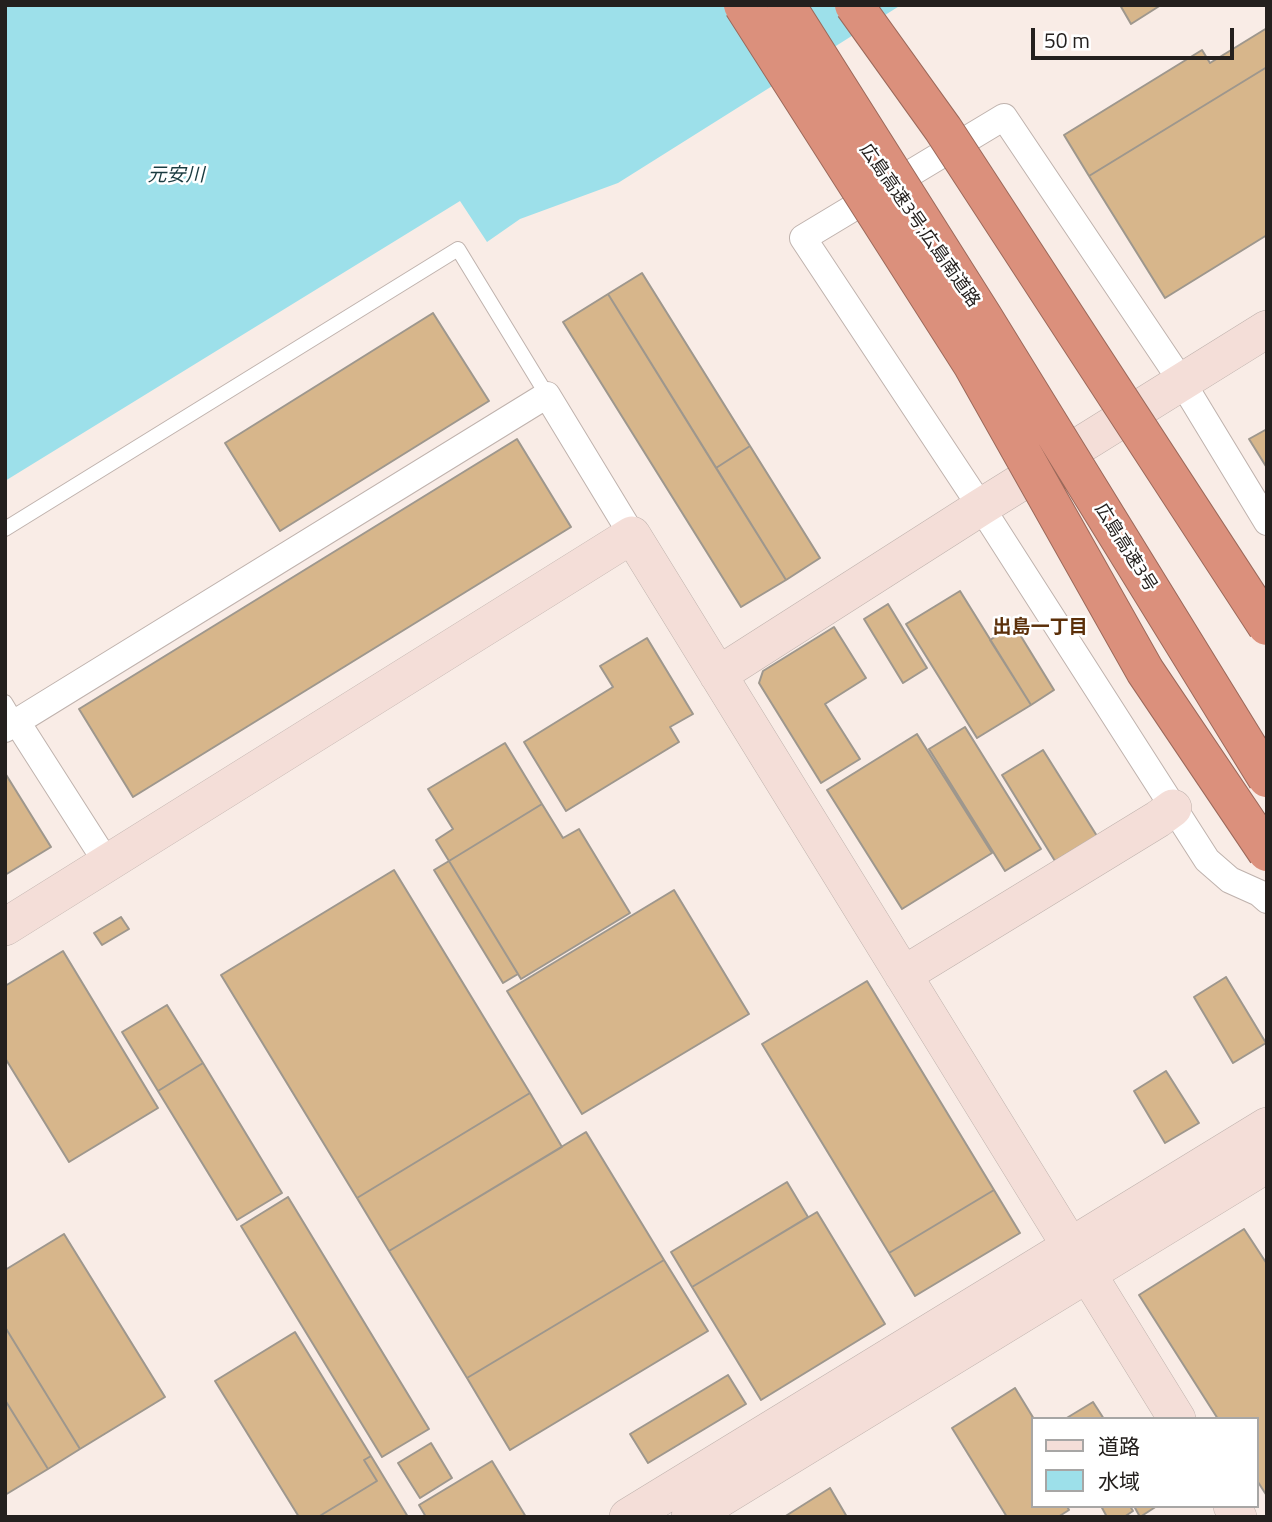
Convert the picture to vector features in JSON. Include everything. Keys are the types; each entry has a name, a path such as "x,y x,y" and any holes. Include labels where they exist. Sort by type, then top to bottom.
{"highway":[{"path":"743,5 971,364 1145,671 1267,852"},
{"name":"広島高速3号;広島南道路","path":"765,5 983,317"},
{"name":"広島高速3号;広島南道路","path":"786,5 983,317"},
{"path":"853,5 943,129 1267,626"},
{"name":"広島高速3号","path":"983,317 1267,778"}],"street":[{"path":"1267,522 1182,382 1004,117 803,238 981,507 1207,859 1230,880 1259,893 1267,900"},
{"path":"718,675 1267,329"},
{"path":"107,863 9,718 547,395 1176,1417"},
{"path":"5,927 632,535"},
{"path":"903,975 1173,808"},
{"path":"690,1517 1079,1260 1267,1126"},
{"path":"628,1517 1079,1260 1267,1164"}],"lane":[{"path":"5,529 458,248 547,395"}],"water":[{"name":"元安川","path":"5,5 901,5 618,183 520,219 487,242 460,201 5,481"}],"building":[{"path":"1120,5 1161,5 1131,24"},
{"path":"1267,28 1267,67 1089,176 1064,135 1202,50 1210,63"},
{"path":"1267,67 1267,235 1165,298 1089,176"},
{"path":"642,273 750,446 716,468 608,294"},
{"path":"608,294 786,580 741,607 563,322"},
{"path":"433,313 489,401 280,531 225,443"},
{"path":"1267,429 1267,468 1249,439"},
{"path":"517,439 571,527 133,797 79,709"},
{"path":"750,446 820,558 786,580 716,468"},
{"path":"960,591 1031,705 977,738 906,624"},
{"path":"888,604 927,668 903,683 864,619"},
{"path":"1014,625 1054,690 1031,705 990,640"},
{"path":"834,627 866,678 825,704 860,759 821,783 759,683 763,671"},
{"path":"647,638 693,714 670,727 679,742 566,811 524,742 613,687 600,666"},
{"path":"965,727 1041,849 1005,871 929,749"},
{"path":"917,734 992,853 902,909 827,790"},
{"path":"505,743 542,804 449,861 436,840 453,829 428,789"},
{"path":"1043,750 1097,836 1055,861 1002,775"},
{"path":"5,773 51,847 5,875"},
{"path":"542,804 563,838 579,829 630,913 521,979 449,861"},
{"path":"449,861 518,974 503,983 434,870"},
{"path":"394,870 530,1093 357,1198 221,975"},
{"path":"674,890 749,1014 582,1114 507,991"},
{"path":"121,917 129,929 102,945 94,933"},
{"path":"63,951 158,1108 69,1162 5,1058 5,986"},
{"path":"1226,977 1266,1043 1233,1063 1194,997"},
{"path":"867,981 994,1190 889,1253 762,1044"},
{"path":"167,1005 203,1063 158,1091 122,1032"},
{"path":"203,1063 282,1193 237,1220 158,1091"},
{"path":"1166,1071 1199,1123 1165,1143 1134,1091"},
{"path":"530,1093 562,1147 389,1251 357,1198"},
{"path":"586,1132 664,1260 467,1378 389,1251"},
{"path":"787,1182 808,1217 692,1287 671,1252"},
{"path":"994,1190 1020,1233 915,1296 889,1253"},
{"path":"288,1197 429,1429 382,1457 241,1226"},
{"path":"817,1212 885,1324 761,1400 692,1287"},
{"path":"1244,1229 1267,1264 1267,1496 1258,1482 1258,1417 1217,1417 1139,1295"},
{"path":"64,1234 165,1397 80,1449 5,1327 5,1270"},
{"path":"664,1260 708,1331 510,1450 467,1378"},
{"path":"5,1327 80,1449 48,1469 5,1400"},
{"path":"295,1332 371,1456 364,1460 377,1481 318,1517 299,1517 215,1381"},
{"path":"728,1375 746,1404 648,1463 630,1434"},
{"path":"1015,1388 1033,1417 1030,1417 1030,1508 1069,1510 1058,1517 1007,1517 952,1428"},
{"path":"5,1400 48,1469 5,1495"},
{"path":"1093,1402 1103,1417 1068,1417"},
{"path":"431,1443 452,1478 420,1498 398,1463"},
{"path":"371,1456 408,1517 318,1517 377,1481 364,1460"},
{"path":"492,1461 526,1517 426,1517 419,1505"},
{"path":"830,1488 847,1517 784,1517"},
{"path":"1102,1508 1131,1508 1133,1511 1124,1517 1107,1517"},
{"path":"1135,1508 1154,1508 1140,1517"}],"district":[{"name":"出島一丁目","path":"1040,628"}]}
